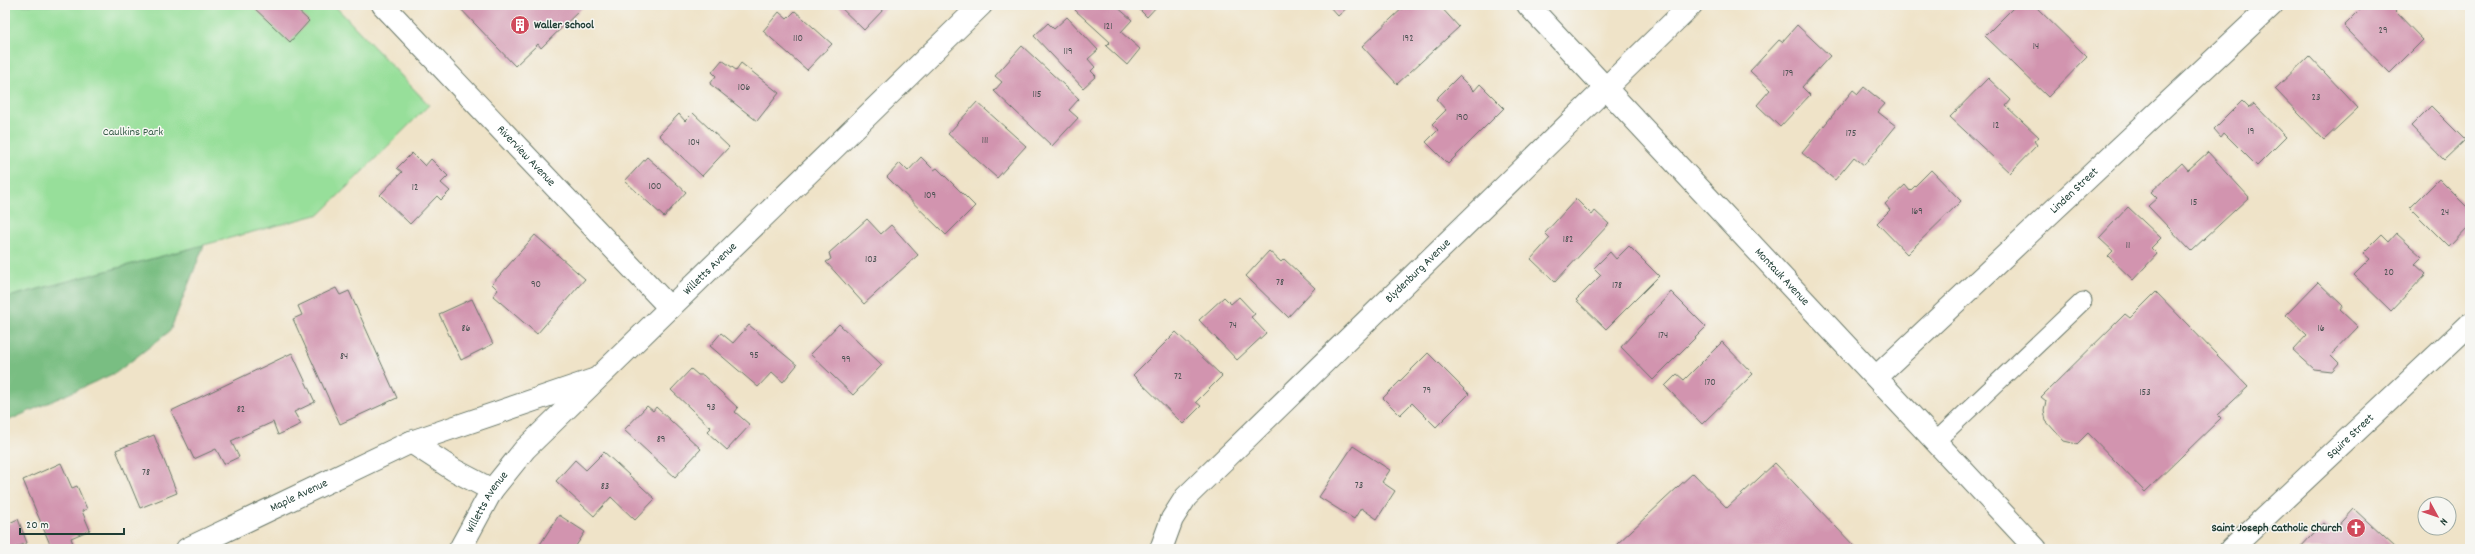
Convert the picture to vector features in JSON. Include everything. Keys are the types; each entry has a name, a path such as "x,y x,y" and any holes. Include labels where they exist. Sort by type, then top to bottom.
{"street":[{"name":"Riverview Avenue","path":"383,5 670,308"},
{"name":"Willetts Avenue","path":"460,549 492,490 525,449 981,5"},
{"name":"Montauk Avenue","path":"1528,5 2036,549"},
{"name":"Blydenburg Avenue","path":"1161,549 1172,519 1186,498 1691,5"},
{"name":"Linden Street","path":"1876,377 2272,5"},
{"name":"Squire Street","path":"2231,549 2470,324"},
{"name":"Maple Avenue","path":"187,549 411,442 596,379"},
{"path":"411,442 492,490"}],"lane":[{"path":"1936,441 2083,301"}],"green space":[{"name":"Caulkins Park","path":"5,5 334,5 429,105 320,214 5,298"},
{"path":"204,245 170,331 117,372 5,422 5,298"}],"building":[{"path":"251,5 292,5 309,21 290,42"},
{"name":"Waller School","path":"457,5 585,5 541,48 538,44 515,66"},
{"path":"838,5 882,5 885,8 864,30"},
{"path":"1080,5 1115,5 1132,20 1121,32 1140,49 1127,65 1106,46 1110,42 1075,10"},
{"path":"1135,5 1158,5 1147,17"},
{"path":"1328,5 1350,5 1338,16"},
{"path":"1406,5 1439,5 1459,27 1397,84 1362,46"},
{"path":"2016,5 2034,5 2087,57 2048,97 1985,36"},
{"path":"2355,5 2398,5 2399,7 2395,11 2423,40 2390,73 2344,26 2360,10"},
{"path":"795,11 832,44 807,70 763,31 779,12 787,19"},
{"path":"1067,17 1098,50 1088,59 1095,67 1091,71 1096,76 1083,88 1034,36 1048,23 1054,29"},
{"path":"1797,25 1830,56 1802,87 1810,95 1780,127 1757,105 1770,90 1750,71 1779,40 1782,42"},
{"path":"1022,46 1079,99 1069,110 1078,118 1052,146 994,91 1002,82 995,76"},
{"path":"2309,56 2358,108 2324,140 2275,89"},
{"path":"722,60 736,70 741,63 779,93 757,121 710,84 716,76 712,72"},
{"path":"1459,76 1474,91 1480,84 1504,108 1448,164 1426,142 1438,130 1432,124 1446,110 1436,99"},
{"path":"1988,78 2011,100 2006,106 2039,137 2034,141 2037,145 2010,173 1950,117"},
{"path":"1864,87 1885,104 1878,112 1896,126 1864,165 1854,157 1835,180 1802,153 1853,90 1858,94"},
{"path":"2242,101 2249,108 2254,104 2286,137 2257,166 2224,133 2221,137 2214,129"},
{"path":"977,102 1026,146 997,178 948,134"},
{"path":"2431,106 2465,140 2444,160 2411,126"},
{"path":"693,113 729,147 702,176 659,135 679,114 685,121"},
{"path":"2208,152 2249,197 2191,251 2148,206 2157,198 2151,192 2182,163 2188,170"},
{"path":"412,153 425,166 431,159 448,176 441,183 450,191 441,200 437,196 410,224 380,195 402,172 397,168"},
{"path":"647,157 686,192 664,217 625,181"},
{"path":"921,157 934,170 937,168 975,206 946,235 887,177 900,163 908,171"},
{"path":"1931,170 1961,201 1907,254 1877,223 1890,210 1885,204 1905,185 1910,191"},
{"path":"2439,179 2470,210 2470,225 2449,247 2410,208"},
{"path":"1576,199 1592,215 1595,211 1609,224 1555,282 1531,259 1550,238 1545,233"},
{"path":"2128,207 2161,238 2151,248 2157,254 2133,280 2108,256 2113,251 2099,238"},
{"path":"867,219 881,234 891,225 918,255 864,304 826,262 831,259 829,253"},
{"path":"2396,233 2422,257 2415,264 2426,274 2391,311 2354,275 2370,259 2363,253 2381,235 2388,242"},
{"path":"535,235 585,279 537,334 493,296 498,290 492,284"},
{"path":"1629,246 1659,276 1606,329 1576,300 1601,275 1594,268 1610,252 1616,259"},
{"path":"1269,251 1281,262 1284,259 1315,288 1288,317 1246,276"},
{"path":"2318,282 2343,306 2340,310 2358,327 2331,355 2339,363 2332,371 2314,369 2293,350 2307,335 2286,315"},
{"path":"336,288 340,295 349,291 397,398 340,424 293,319 302,315 298,306"},
{"path":"1671,292 1706,327 1653,380 1621,347"},
{"path":"2156,292 2248,387 2218,415 2221,418 2145,492 2088,433 2077,444 2064,441 2046,421 2044,410 2046,401 2041,397 2125,314 2130,318"},
{"path":"1224,297 1231,304 1239,297 1255,314 1251,317 1266,333 1237,360 1199,320"},
{"path":"472,299 493,344 461,360 439,314"},
{"path":"839,324 882,365 853,395 810,354"},
{"path":"749,325 797,365 783,382 772,372 758,387 710,346 721,333 733,343"},
{"path":"1176,332 1222,376 1196,402 1201,406 1183,424 1133,375"},
{"path":"1722,342 1753,374 1702,424 1665,386 1677,374 1684,380"},
{"path":"292,353 315,402 294,412 301,424 278,435 273,422 231,441 239,457 224,464 216,449 194,459 171,411"},
{"path":"1428,353 1469,394 1436,427 1412,403 1400,415 1383,398"},
{"path":"691,369 698,375 703,375 738,408 735,412 750,425 727,450 707,432 711,428 671,390"},
{"path":"647,406 653,411 656,407 701,449 675,477 624,430"},
{"path":"154,435 177,493 140,508 116,450"},
{"path":"1353,446 1390,470 1382,482 1395,491 1377,519 1361,508 1354,519 1319,497"},
{"path":"604,452 655,499 635,520 611,497 594,516 556,481 575,460 586,470"},
{"path":"61,463 72,488 77,486 87,509 82,511 90,530 71,538 75,549 52,549 23,480"},
{"path":"1775,463 1857,549 1622,549 1617,544 1693,473 1727,508"},
{"name":"Saint Joseph Catholic Church","path":"2354,509 2397,549 2299,549 2323,523 2333,532"},
{"path":"559,515 585,532 574,549 537,549"},
{"path":"18,519 27,543 17,547 17,549 5,549 5,525"}],"place":[{"name":"Waller School","path":"520,25"},
{"name":"Saint Joseph Catholic Church","path":"2356,528"}]}
